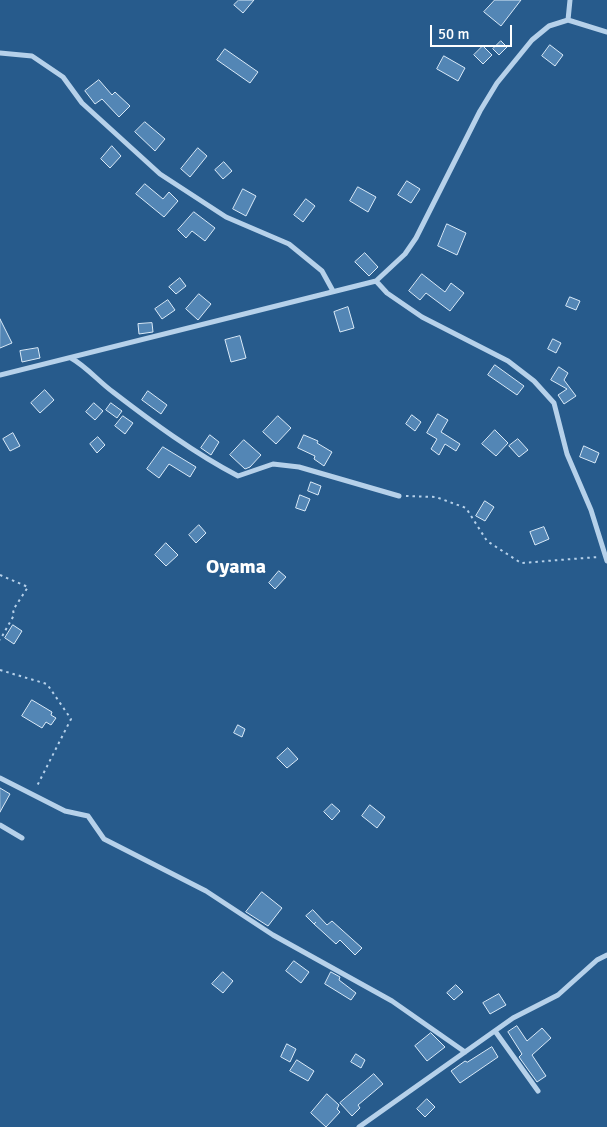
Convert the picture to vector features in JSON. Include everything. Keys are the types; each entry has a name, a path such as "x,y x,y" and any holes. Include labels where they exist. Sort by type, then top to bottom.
{"street":[{"path":"568,20 570,0"},
{"path":"0,375 376,281 405,254 416,238 480,111 497,83 532,40 550,26 568,20 607,32"},
{"path":"0,53 32,56 63,77 82,103 160,174 226,217 289,244 322,271 334,291"},
{"path":"376,281 387,293 422,317 508,362 534,381 554,403 568,454 591,510 606,559"},
{"path":"71,358 84,366 112,392 144,416 215,464 238,476 273,464 299,467 399,496"},
{"path":"0,778 65,811 88,816 104,839 206,891 273,935 392,1001 465,1052"},
{"path":"0,825 22,838"},
{"path":"359,1127 513,1018 558,994 597,960 607,955"},
{"path":"495,1031 538,1091"}],"path":[{"path":"399,496 436,497 466,508 487,541 521,563 606,559"},
{"path":"0,575 28,587 13,610 14,615 0,640"},
{"path":"0,670 47,684 71,719 32,794"}],"building":[{"path":"239,0 254,0 243,13 234,5"},
{"path":"495,0 521,0 501,26 484,12"},
{"path":"501,41 507,47 499,55 493,49"},
{"path":"550,45 563,55 555,66 542,56"},
{"path":"483,46 492,55 483,64 474,55"},
{"path":"225,49 258,72 250,83 217,60"},
{"path":"444,56 465,68 458,81 437,69"},
{"path":"99,80 112,95 115,92 130,106 119,117 102,99 95,104 85,91"},
{"path":"145,122 165,139 155,151 135,132"},
{"path":"112,146 121,156 110,168 101,159"},
{"path":"198,148 207,156 190,177 181,169"},
{"path":"224,162 232,171 223,179 215,170"},
{"path":"407,181 420,189 411,203 398,195"},
{"path":"145,184 163,199 169,192 178,201 164,217 136,194"},
{"path":"358,187 376,197 368,212 350,201"},
{"path":"243,189 256,196 246,216 233,209"},
{"path":"306,199 315,206 303,222 294,215"},
{"path":"194,212 215,228 205,241 192,231 186,238 178,230"},
{"path":"447,224 466,233 457,255 438,246"},
{"path":"365,253 378,267 369,276 355,262"},
{"path":"422,274 445,292 451,283 464,293 450,311 426,293 420,300 409,291"},
{"path":"180,278 186,286 176,294 169,287"},
{"path":"199,294 211,304 198,320 186,309"},
{"path":"570,297 580,301 576,310 566,306"},
{"path":"168,300 175,310 162,319 155,309"},
{"path":"348,307 354,328 340,332 334,312"},
{"path":"0,319 12,343 0,348"},
{"path":"152,323 153,332 139,334 138,324"},
{"path":"240,336 246,358 231,362 225,340"},
{"path":"553,339 561,343 556,353 548,349"},
{"path":"38,348 40,358 22,362 20,351"},
{"path":"495,365 524,386 517,395 488,375"},
{"path":"559,367 568,373 564,380 576,396 564,404 558,395 567,389 551,380"},
{"path":"45,390 54,400 40,413 31,403"},
{"path":"148,391 167,405 161,414 142,400"},
{"path":"94,403 103,411 95,420 86,412"},
{"path":"111,403 122,411 117,418 106,410"},
{"path":"438,414 448,420 441,432 460,444 456,451 445,444 439,455 431,449 437,439 427,433"},
{"path":"412,415 421,422 415,431 406,424"},
{"path":"123,416 133,423 125,434 115,426"},
{"path":"278,416 291,428 276,444 263,432"},
{"path":"495,430 508,443 496,456 482,444"},
{"path":"13,433 20,446 10,451 3,439"},
{"path":"210,435 219,442 211,455 201,448"},
{"path":"304,435 318,441 317,443 332,452 324,466 314,459 315,456 298,448"},
{"path":"98,437 105,445 97,453 90,444"},
{"path":"518,439 528,450 519,457 509,446"},
{"path":"244,440 261,455 250,467 245,469 230,455"},
{"path":"584,446 599,453 595,463 580,457"},
{"path":"163,447 196,467 190,477 169,464 159,478 147,469"},
{"path":"311,482 321,486 318,495 308,491"},
{"path":"300,495 310,499 305,511 296,508"},
{"path":"485,501 494,507 485,521 476,516"},
{"path":"199,525 206,533 196,543 189,535"},
{"path":"544,527 549,539 535,545 530,532"},
{"path":"166,543 178,555 166,566 155,555"},
{"path":"279,571 286,577 275,589 269,583"},
{"path":"13,625 22,631 14,644 5,638"},
{"path":"32,700 52,712 51,715 56,718 51,725 46,722 42,728 22,716"},
{"path":"238,725 245,729 242,737 234,733"},
{"path":"288,748 298,759 287,768 277,758"},
{"path":"0,788 10,794 0,812"},
{"path":"332,804 340,811 332,820 324,812"},
{"path":"370,805 385,817 377,828 362,816"},
{"path":"262,892 282,908 268,926 246,912"},
{"path":"313,910 327,925 332,921 362,948 355,955 340,940 336,944 306,916"},
{"path":"294,961 309,972 301,983 286,971"},
{"path":"223,972 233,981 223,993 212,984"},
{"path":"331,972 340,977 339,980 356,993 351,1000 325,984"},
{"path":"456,985 463,992 454,1000 447,993"},
{"path":"499,994 506,1005 490,1014 483,1003"},
{"path":"517,1026 527,1041 542,1028 551,1038 532,1055 546,1076 537,1082 519,1057 522,1054 508,1032"},
{"path":"431,1033 445,1047 427,1061 415,1046"},
{"path":"287,1044 296,1049 290,1062 281,1057"},
{"path":"492,1047 498,1057 460,1083 451,1071 465,1061 467,1062"},
{"path":"356,1054 365,1060 361,1068 351,1062"},
{"path":"297,1060 314,1071 308,1081 290,1071"},
{"path":"374,1074 383,1084 358,1105 360,1108 352,1116 340,1103"},
{"path":"327,1094 339,1105 337,1109 340,1112 326,1127 311,1113"},
{"path":"427,1099 435,1107 425,1117 417,1109"}],"district":[{"name":"Oyama","path":"236,568"}]}
